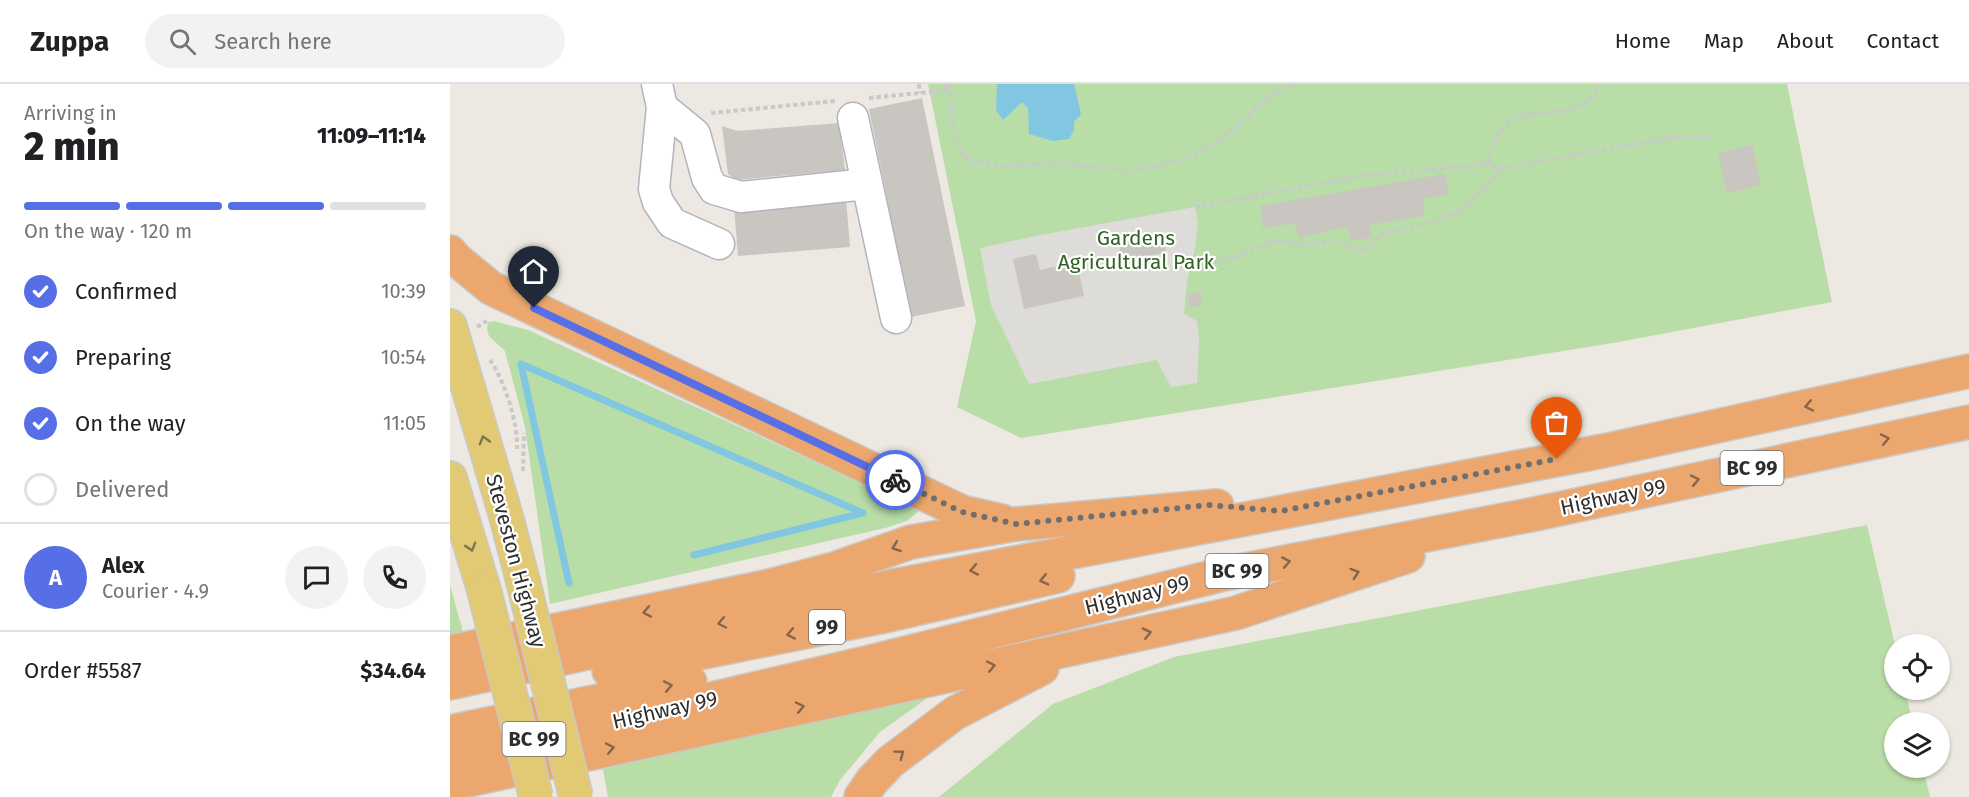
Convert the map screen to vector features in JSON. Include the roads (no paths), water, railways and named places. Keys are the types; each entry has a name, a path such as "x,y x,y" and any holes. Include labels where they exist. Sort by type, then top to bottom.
{"highway":[{"path":"450,252 491,288 962,512 1016,524"},
{"path":"450,288 464,285 491,288"},
{"name":"BC 99","path":"450,683 883,588 1603,451 1969,371"},
{"name":"Highway 99","path":"450,756 641,716 1224,574 1535,514 1969,422"},
{"path":"450,652 770,586 834,569 912,542 1016,524 1209,505 1281,511"},
{"path":"450,784 1236,613 1535,514"},
{"name":"99","path":"450,703 889,615 1146,556 1197,528"},
{"name":"99","path":"450,732 878,644 943,643"},
{"path":"861,797 890,762 956,713 1014,681 1090,645"}],"main road":[{"name":"Steveston Highway","path":"463,327 506,516 576,797"},
{"name":"Steveston Highway","path":"450,478 484,590 536,797"}],"lane":[{"path":"660,96 695,134 707,178 714,189 741,197 867,184"},
{"path":"660,96 654,189 658,202 672,223 719,244"},
{"path":"851,106 896,318"}],"water":[{"path":"997,84 1074,84 1081,114 1074,122 1074,130 1069,139 1053,141 1029,134 1028,108 1022,102 1003,120 996,110"}],"waterway":[{"path":"569,583 521,364 863,513 694,555"}],"park label":[{"name":"Gardens Agricultural Park","path":"1136,250"}]}
